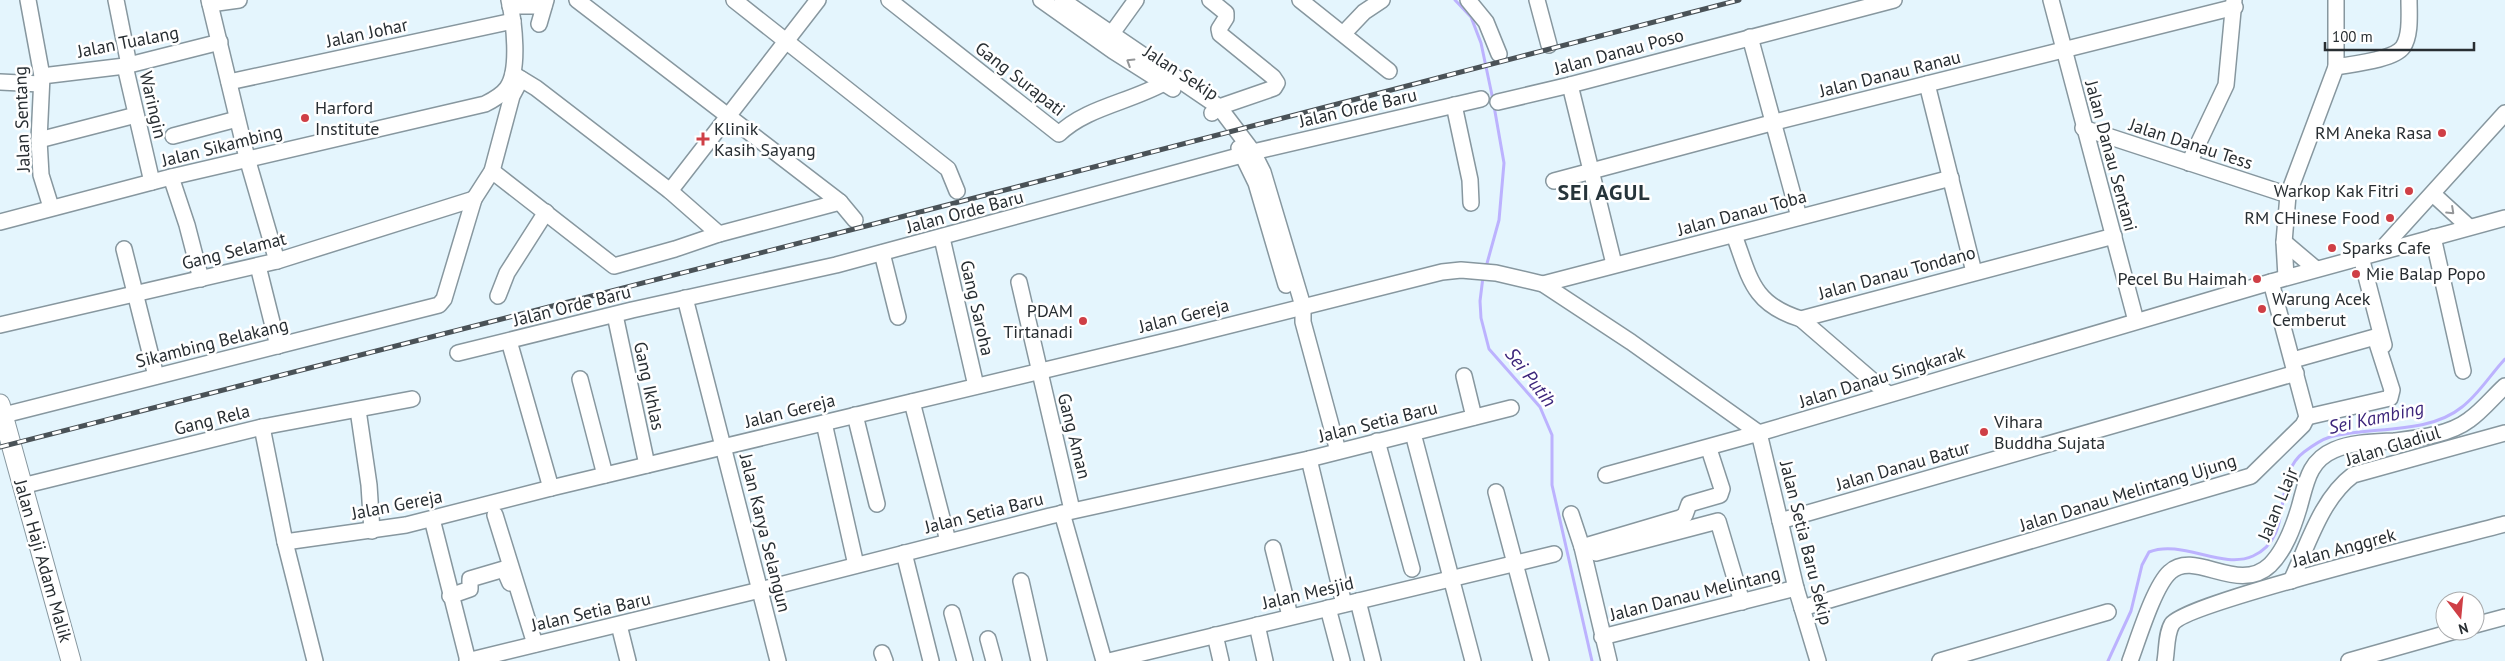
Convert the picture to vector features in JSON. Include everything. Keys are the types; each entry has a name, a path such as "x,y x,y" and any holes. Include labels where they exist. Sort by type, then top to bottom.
{"main road":[{"name":"Jalan Haji Adam Malik","path":"1,412 71,661"}],"street":[{"name":"Jalan Sentang","path":"28,0 42,80 39,140 41,175 51,207"},
{"name":"Waringin","path":"116,0 136,115 152,182"},
{"path":"239,0 210,2 247,158 277,260"},
{"path":"577,0 840,202 855,220"},
{"path":"734,0 948,169 957,191"},
{"path":"670,191 818,0"},
{"name":"Gang Surapati","path":"889,0 1058,134 1078,119 1146,93 1164,83"},
{"name":"Jalan Sekip","path":"1041,0 1215,110 1263,172 1298,308 1338,451"},
{"name":"Jalan Sekip","path":"1062,0 1107,40 1164,83 1215,110"},
{"path":"1107,40 1136,0"},
{"path":"1210,0 1226,13 1220,34 1273,77 1277,83 1274,88 1215,110"},
{"path":"1300,0 1344,33 1389,72"},
{"path":"1344,33 1360,6 1382,0"},
{"path":"1468,0 1486,22 1499,54"},
{"path":"1536,0 1549,44"},
{"name":"Jalan Danau Poso","path":"1498,102 1894,0"},
{"name":"Jalan Danau Sentani","path":"2051,0 2083,128 2136,321"},
{"path":"2307,417 2295,367 2279,280 2288,195 2336,67 2336,0"},
{"path":"2336,67 2382,58 2399,51 2406,40 2409,0"},
{"path":"539,24 545,3"},
{"name":"Jalan Johar","path":"229,82 511,9 545,3"},
{"path":"2189,163 2226,85 2235,3"},
{"name":"Jalan Danau Ranau","path":"1554,181 1775,122 2064,51 2235,3"},
{"name":"Jalan Sikambing","path":"0,222 171,176 485,104 507,88 516,76 511,9"},
{"path":"1750,37 1775,122 1799,217"},
{"name":"Jalan Tualang","path":"0,82 42,80 127,65 220,42"},
{"path":"474,199 492,171 516,76 670,191 719,234"},
{"path":"1927,84 1974,272"},
{"path":"1570,85 1614,264"},
{"name":"Jalan Orde Baru","path":"458,353 882,253 1248,153 1481,99"},
{"path":"1454,105 1470,180 1471,203"},
{"path":"2379,252 2505,113"},
{"path":"39,140 136,115"},
{"path":"173,136 238,119"},
{"name":"Jalan Danau Tess","path":"2083,128 2288,195"},
{"path":"492,171 614,266 674,250 719,234 840,202"},
{"path":"171,176 201,279"},
{"name":"Jalan Danau Toba","path":"1543,284 1614,264 1734,235 1951,178"},
{"path":"2432,194 2469,227"},
{"name":"Gang Selamat","path":"0,325 258,266 474,199"},
{"name":"Sikambing Belakang","path":"1,412 156,376 434,306 444,299 474,199"},
{"path":"498,296 507,273 546,212"},
{"name":"Jalan Danau Singkarak","path":"1606,475 1709,449 2136,321 2316,269 2505,218"},
{"name":"Jalan Danau Tondano","path":"1734,235 1754,289 1780,311 1801,319 2114,236"},
{"path":"2433,237 2463,371"},
{"name":"Gang Saroha","path":"942,238 976,386"},
{"path":"2284,242 2316,269"},
{"path":"124,248 156,376"},
{"path":"882,253 898,317"},
{"path":"2361,257 2398,399"},
{"path":"258,266 278,346"},
{"path":"1298,308 1442,272 1475,271 1496,273 1543,284 1760,433"},
{"name":"Gang Aman","path":"1019,282 1067,512 1113,660"},
{"name":"Jalan Karya Selangun","path":"685,298 725,447 778,661"},
{"name":"Jalan Gereja","path":"285,542 372,531 432,519 551,488 1298,308"},
{"name":"Gang Ikhlas","path":"615,315 647,465"},
{"path":"1801,319 1888,394"},
{"name":"Jalan Danau Batur","path":"1780,521 2295,367 2375,337 2392,390 2390,398 2307,417"},
{"path":"509,341 551,488"},
{"path":"1464,376 1474,417"},
{"path":"580,379 606,475"},
{"name":"Jalan Llajr","path":"2130,661 2162,582 2168,573 2176,567 2185,565 2243,576 2268,566 2282,550 2289,536 2299,508 2307,476 2321,457 2349,445 2409,439 2449,431 2470,419 2505,386"},
{"name":"Gang Rela","path":"22,486 262,427 412,399"},
{"path":"912,402 948,541"},
{"name":"Jalan Setia Baru","path":"468,661 760,590 1067,512 1310,459 1512,408"},
{"path":"358,410 367,469 372,531"},
{"path":"855,414 877,504"},
{"name":"Jalan Danau Melintang Ujung","path":"1802,608 2233,483 2258,471 2303,424 2307,417"},
{"path":"824,423 856,565"},
{"path":"262,427 285,542 315,661"},
{"name":"Jalan Setia Baru Sekip","path":"1760,433 1796,588 1818,661"},
{"name":"Jalan Gladiul","path":"2291,581 2324,510 2340,486 2353,474 2505,433"},
{"path":"1377,441 1412,569"},
{"path":"1415,441 1473,661"},
{"path":"1582,552 1680,518 1685,515 1689,504 1720,495 1722,489 1709,449"},
{"path":"1310,459 1351,602 1373,661"},
{"path":"1496,492 1541,661"},
{"path":"1571,514 1609,661"},
{"path":"495,515 535,644"},
{"path":"432,519 468,661"},
{"path":"1582,552 1718,521 1742,602"},
{"name":"Jalan Anggrek","path":"2165,661 2172,624 2194,611 2291,581 2505,524"},
{"path":"1273,548 1290,616"},
{"path":"904,553 931,661"},
{"name":"Jalan Mesjid","path":"1113,660 1554,554"},
{"path":"450,596 470,589 469,579 504,569 510,582 515,582"},
{"path":"1021,581 1039,661"},
{"name":"Jalan Danau Melintang","path":"1602,637 1796,588"},
{"path":"1328,608 1342,661"},
{"path":"1940,661 2108,612"},
{"path":"952,613 965,661"},
{"path":"2485,622 2505,617"},
{"path":"619,625 628,661"},
{"path":"1257,625 1264,661"},
{"path":"1215,635 1222,661"},
{"path":"2349,661 2435,637"},
{"path":"988,640 994,661"}],"waterway":[{"name":"Sei Putih","path":"1455,0 1471,17 1481,43 1493,100"},
{"name":"Sei Putih","path":"1486,267 1499,220 1504,163 1494,106"},
{"name":"Sei Putih","path":"1483,277 1480,301 1481,318 1489,349 1540,407 1552,435 1552,485 1592,661"},
{"name":"Sei Kambing","path":"2108,661 2131,611 2142,565 2149,552 2175,549 2228,559 2241,559 2253,556 2266,547 2275,535 2280,521 2288,476 2294,463 2304,452 2319,441 2330,437 2416,426 2448,416 2474,396 2505,359"}],"railway":[{"path":"0,447 866,226 1739,0"}],"place":[{"name":"Harford Institute","path":"305,118"},
{"name":"RM Aneka Rasa","path":"2442,133"},
{"name":"Klinik Kasih Sayang","path":"703,139"},
{"name":"Warkop Kak Fitri","path":"2409,191"},
{"name":"RM CHinese Food","path":"2390,218"},
{"name":"Sparks Cafe","path":"2332,248"},
{"name":"Mie Balap Popo","path":"2356,274"},
{"name":"Pecel Bu Haimah","path":"2257,279"},
{"name":"Warung Acek Cemberut","path":"2262,309"},
{"name":"PDAM Tirtanadi","path":"1083,321"},
{"name":"Vihara Buddha Sujata","path":"1984,432"}],"district":[{"name":"SEI AGUL","path":"1604,192"}]}
